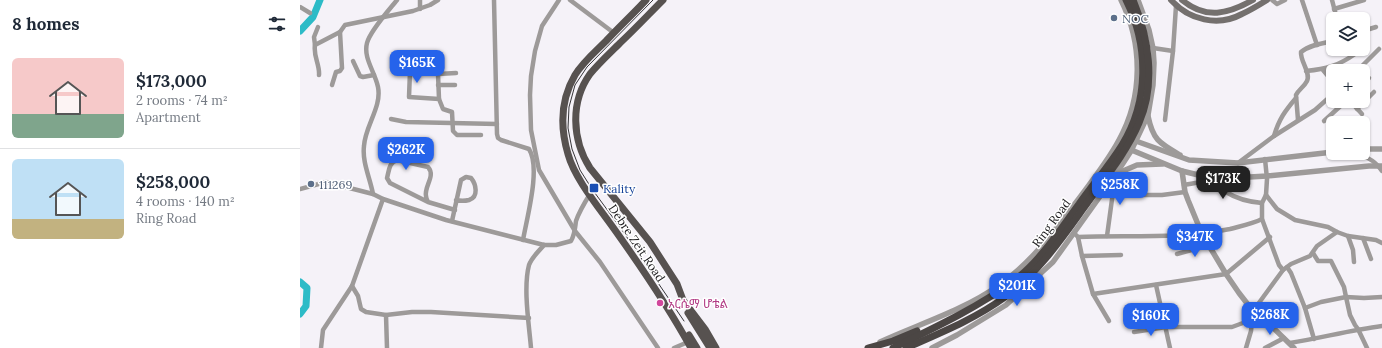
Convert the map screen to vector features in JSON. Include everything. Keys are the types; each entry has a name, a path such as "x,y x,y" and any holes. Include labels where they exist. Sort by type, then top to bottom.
{"highway":[{"name":"Ring Road","path":"1126,0 1138,31 1143,70 1142,85 1131,139"},
{"name":"Ring Road","path":"906,348 984,311 1031,276 1050,254 1127,147 1144,109 1149,70 1144,33 1133,0"},
{"name":"Ring Road","path":"893,348 990,298 1027,270 1045,251 1127,147"},
{"path":"868,348 893,341 941,321 950,319"},
{"path":"914,348 934,335"}],"main road":[{"name":"Debre Zeit Road","path":"646,0 586,60 575,75 563,107 563,132 568,156 579,178 652,283 674,318"},
{"name":"Debre Zeit Road","path":"663,0 590,74 577,105 576,129 582,155 590,168 650,242 677,284 686,305"},
{"path":"1171,0 1176,6 1186,13 1197,18 1218,20 1230,19 1242,15 1267,0"},
{"path":"1182,0 1200,10 1222,13 1234,10 1253,0"},
{"path":"686,305 689,316 710,348"},
{"path":"686,305 705,329 716,348"},
{"path":"674,318 690,345"},
{"path":"674,318 685,328 697,348"}],"street":[{"path":"373,194 365,163 364,148 366,136 378,97 378,87 368,59 366,44 374,30 397,0"},
{"path":"420,0 420,9"},
{"path":"315,45 340,32 343,27 348,24 383,18 420,9 438,0"},
{"path":"494,0 497,134 498,138 501,140 529,149 531,153 534,176 523,240"},
{"path":"559,0 542,26 535,51 531,76 531,130 539,170 575,231 600,262 658,348"},
{"path":"570,0 614,33"},
{"path":"868,348 973,301 1014,274 1041,248 1088,186 1119,140 1132,110 1136,94 1138,76 1136,51 1130,24 1121,0"},
{"path":"932,348 957,336 1006,305 1053,262 1076,235 1116,174 1131,139 1148,115 1154,85 1153,48 1149,30 1138,0"},
{"path":"1272,0 1277,4 1285,0"},
{"path":"1302,0 1317,45"},
{"path":"1332,0 1335,12"},
{"path":"1334,9 1364,0"},
{"path":"1165,120 1173,51 1176,6"},
{"path":"300,7 310,13"},
{"path":"1370,29 1376,27"},
{"path":"318,28 314,37 314,51 320,71 319,75"},
{"path":"332,85 336,73 342,68 340,32"},
{"path":"1274,136 1277,123 1307,81 1301,52 1326,42"},
{"path":"1153,48 1173,51"},
{"path":"1364,64 1379,49"},
{"path":"1306,71 1323,70 1339,65 1352,56"},
{"path":"353,61 360,76 363,77 374,75"},
{"path":"1323,70 1326,74"},
{"path":"439,99 409,97 410,71 438,74 456,73"},
{"path":"438,74 439,99 443,109 452,112 453,131 457,135 481,135"},
{"path":"438,85 455,85"},
{"path":"1362,114 1358,109 1374,92"},
{"path":"1296,98 1298,120"},
{"path":"1238,163 1274,136 1315,110 1326,100"},
{"path":"1324,121 1338,108"},
{"path":"1148,115 1154,135 1160,143 1189,160"},
{"path":"391,119 406,122 497,124"},
{"path":"1131,139 1189,160 1238,163 1326,153"},
{"path":"1127,147 1182,171 1215,182 1226,192 1235,197 1262,203"},
{"path":"1370,149 1382,149"},
{"path":"1265,159 1267,176 1266,195 1262,203 1262,219 1279,264 1291,273 1305,308 1314,339"},
{"path":"1370,159 1374,161 1382,171"},
{"path":"428,202 425,195 431,174 428,167 397,160 393,162 387,178 390,183 428,202 454,210"},
{"path":"1116,174 1137,165 1165,164"},
{"path":"1184,185 1369,166 1382,166"},
{"path":"534,176 539,170"},
{"path":"1182,171 1185,192 1202,234 1210,245 1226,274 1253,310 1294,348"},
{"path":"452,221 456,200 461,180 466,177 471,178 476,188 474,197 470,200 456,200"},
{"path":"300,188 326,182 373,194 383,199 452,221 544,245 556,245 569,242 574,236 576,222 590,194"},
{"path":"1107,236 1113,194 1112,188 1108,185"},
{"path":"1113,194 1162,195 1185,192"},
{"path":"1266,195 1276,208 1295,220 1328,227 1348,236 1382,242"},
{"path":"322,348 322,334 325,326 352,286 358,274 368,239 383,199"},
{"path":"1076,235 1153,237 1202,234 1252,224 1262,219"},
{"path":"1246,348 1251,331 1253,310 1285,268 1307,258 1313,253 1317,246 1337,232"},
{"path":"1076,235 1094,294 1109,321"},
{"path":"1348,236 1353,250 1354,262"},
{"path":"1094,294 1226,274 1270,237"},
{"path":"1363,238 1371,259"},
{"path":"531,348 527,294 528,272 534,256 544,245"},
{"path":"1177,254 1210,245"},
{"path":"1313,253 1318,261 1331,261 1344,287 1350,315 1354,325 1358,329 1367,348"},
{"path":"1082,256 1121,255"},
{"path":"1156,285 1170,348"},
{"path":"352,286 363,311 386,316 412,312 431,312 529,318"},
{"path":"1305,308 1321,302 1346,297 1382,297"},
{"path":"386,316 387,348"},
{"path":"1134,332 1166,327 1232,327 1251,320"},
{"path":"1290,343 1358,329 1382,326"},
{"path":"1265,348 1284,338"},
{"path":"674,348 690,345"}],"waterway":[{"path":"300,31 313,17 320,0"},
{"path":"300,282 307,288 306,306 300,314"}],"tram line":[{"path":"653,0 587,67 575,85 569,107 568,128 572,149 580,170 684,321"}],"place":[{"name":"NOC","path":"1114,18"},
{"name":"111269","path":"311,184"},
{"name":"Kality","path":"594,188"},
{"name":"አርሴማ ሆቴል","path":"660,303"}]}
